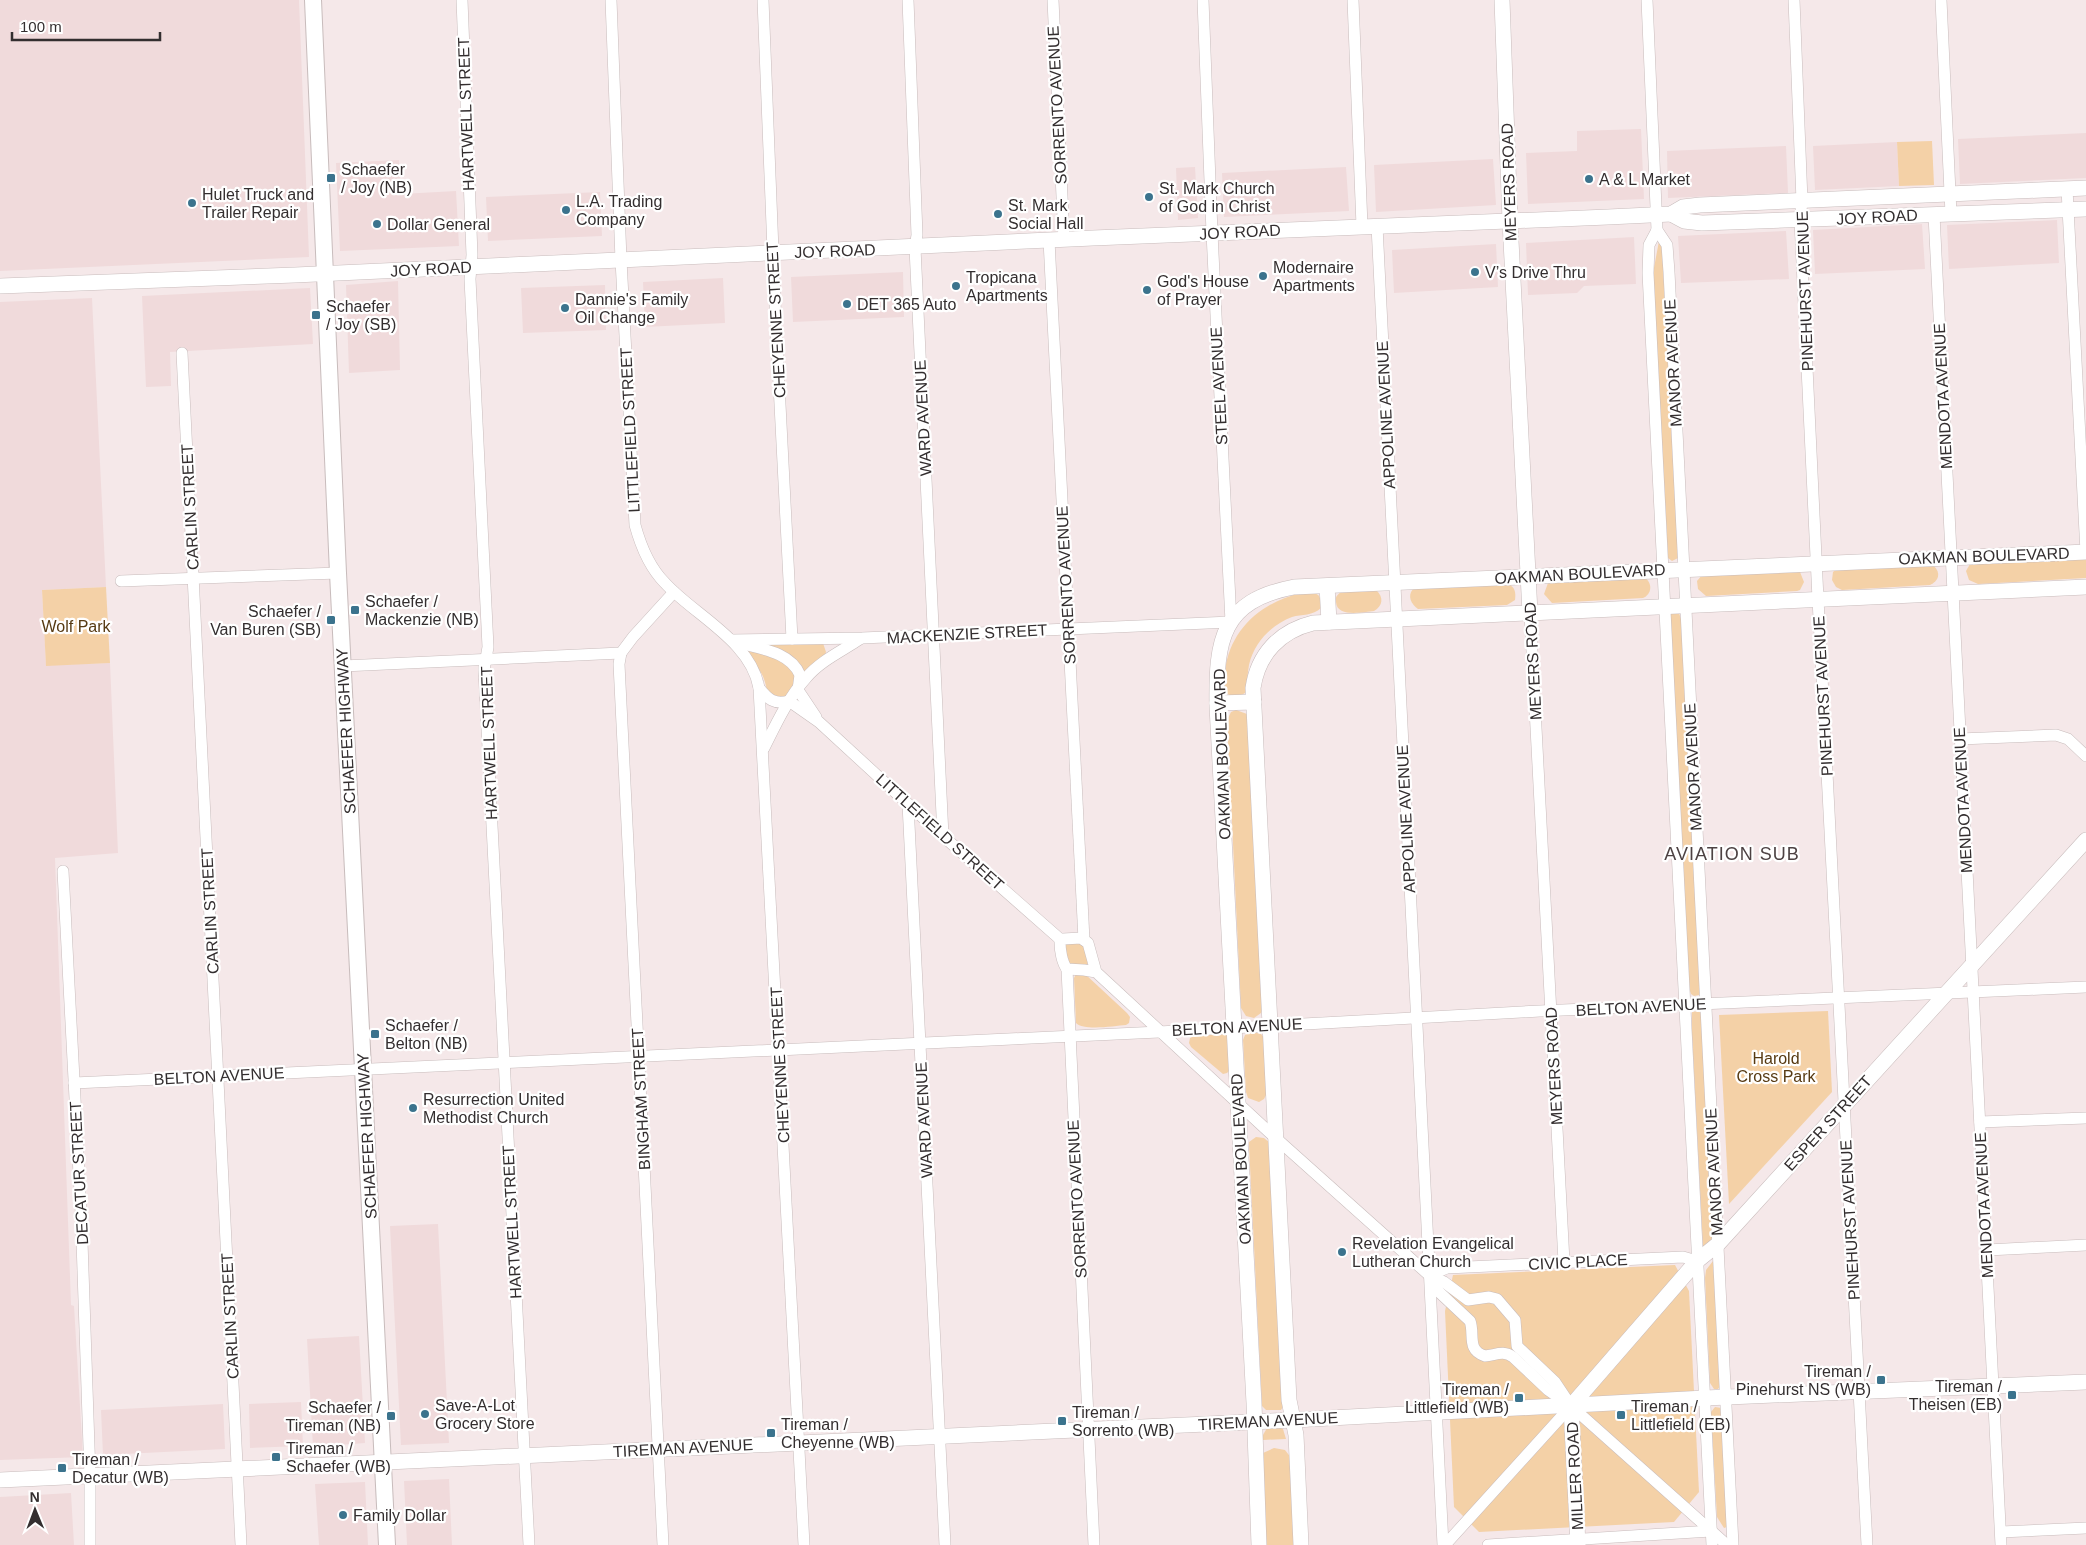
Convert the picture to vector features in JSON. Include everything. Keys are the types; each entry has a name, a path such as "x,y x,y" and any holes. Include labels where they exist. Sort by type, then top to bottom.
{"main road":[{"name":"SCHAEFER HIGHWAY","path":"313,0 338,572 387,1545"}],"street":[{"name":"HARTWELL STREET","path":"462,0 472,249 470,279 488,647 484,670 529,1545"},
{"name":"LITTLEFIELD STREET","path":"611,0 621,260 634,516 640,543 648,560 658,576 674,592 732,640 756,676 759,688 769,700 776,703 789,701 819,722 1061,940"},
{"name":"CHEYENNE STREET","path":"762,0 792,639"},
{"name":"WARD AVENUE","path":"908,0 917,226 915,248 944,836"},
{"name":"SORRENTO AVENUE","path":"1053,0 1056,240 1068,629 1084,935 1096,972"},
{"name":"STEEL AVENUE","path":"1203,0 1231,622"},
{"name":"APPOLINE AVENUE","path":"1353,0 1394,582 1444,1545"},
{"name":"MEYERS ROAD","path":"1502,0 1510,221 1564,1262"},
{"name":"MANOR AVENUE","path":"1647,0 1663,214 1649,245 1648,273 1712,1545"},
{"name":"PINEHURST AVENUE","path":"1794,0 1802,201 1800,220 1816,563 1867,1545"},
{"path":"1941,0 1951,214"},
{"name":"JOY ROAD","path":"0,286 324,274 1663,214 1683,207 2086,188"},
{"path":"2067,189 2086,552"},
{"name":"JOY ROAD","path":"1663,214 1684,221 1702,223 2086,209"},
{"name":"MENDOTA AVENUE","path":"1934,215 2002,1545"},
{"name":"MANOR AVENUE","path":"1657,230 1667,245 1668,254 1733,1545"},
{"name":"CARLIN STREET","path":"182,353 242,1545"},
{"name":"OAKMAN BOULEVARD","path":"1259,1545 1255,1422 1217,704 1219,652 1224,635 1231,622 1247,605 1267,594 1294,588 2086,552"},
{"path":"120,581 338,572"},
{"path":"1327,586 1329,622"},
{"name":"OAKMAN BOULEVARD","path":"1301,1545 1296,1435 1289,1400 1253,688 1257,671 1263,658 1274,643 1284,634 1299,626 1329,622 2086,587"},
{"path":"343,666 621,653 632,637 674,592"},
{"name":"MACKENZIE STREET","path":"732,640 933,636 1231,622"},
{"path":"763,749 789,701 805,678 815,669 862,638"},
{"name":"LITTLEFIELD STREET","path":"732,640 771,651 791,662 800,674 798,690 819,722"},
{"name":"BINGHAM STREET","path":"621,653 619,664 663,1545"},
{"name":"CHEYENNE STREET","path":"759,688 804,1545"},
{"path":"1217,704 1254,702"},
{"path":"1960,740 2056,735 2068,739 2086,756"},
{"name":"WARD AVENUE","path":"908,804 945,1545"},
{"name":"ESPER STREET","path":"1571,1406 1697,1261 1718,1244 2086,840"},
{"name":"DECATUR STREET","path":"63,871 74,1083 90,1476 90,1545"},
{"path":"1061,940 1084,935"},
{"name":"SORRENTO AVENUE","path":"1061,940 1064,965 1067,969 1089,1429"},
{"path":"1067,969 1096,972 1238,1104 1429,1275 1444,1282 1468,1300 1489,1297 1497,1299 1515,1320 1517,1346 1555,1382 1571,1406"},
{"name":"BELTON AVENUE","path":"1069,1036 1551,1011 2086,987"},
{"path":"504,1063 1069,1036"},
{"name":"BELTON AVENUE","path":"74,1083 504,1063"},
{"path":"1980,1122 2086,1118"},
{"path":"1987,1250 2086,1245"},
{"name":"CIVIC PLACE","path":"1429,1275 1447,1268 1683,1257 1697,1261"},
{"path":"1429,1275 1439,1292 1470,1321 1471,1342 1477,1352 1485,1356 1499,1353 1510,1354 1548,1390 1571,1406 1727,1545"},
{"name":"TIREMAN AVENUE","path":"0,1480 1255,1422 1704,1398 2086,1382"},
{"path":"1444,1545 1571,1406"},
{"name":"MILLER ROAD","path":"1571,1406 1578,1543"},
{"path":"1089,1429 1094,1545"},
{"path":"2001,1532 2086,1528"},
{"path":"1488,1545 1578,1543 1711,1531"}],"shaded area":[{"path":"0,0 299,0 309,257 0,271"},
{"path":"1641,129 1644,199 1528,204 1526,153 1577,151 1577,131"},
{"path":"2086,133 2086,178 1960,184 1958,139"},
{"path":"1897,142 1899,186 1815,190 1813,146"},
{"path":"1786,146 1788,193 1668,198 1667,151"},
{"path":"1493,159 1496,205 1376,212 1374,165"},
{"path":"399,160 401,194 456,191 459,246 340,251 336,163"},
{"path":"1195,167 1198,218 1178,220 1176,168"},
{"path":"1346,167 1349,211 1224,217 1222,173"},
{"path":"600,192 602,236 488,241 486,197"},
{"path":"2057,220 2059,263 1949,269 1947,225"},
{"path":"1922,224 1925,269 1815,274 1813,230"},
{"path":"1786,231 1789,279 1681,283 1678,236"},
{"path":"1634,237 1636,284 1584,286 1577,293 1528,295 1526,243"},
{"path":"1496,244 1498,287 1394,293 1392,250"},
{"path":"903,272 904,317 793,322 791,277"},
{"path":"723,278 725,323 645,327 643,282"},
{"path":"398,281 400,370 349,373 346,285"},
{"path":"605,285 606,330 523,333 521,288"},
{"path":"310,288 313,344 170,352 171,386 146,387 142,296"},
{"path":"92,298 106,587 42,590 46,665 110,663 118,853 55,858 71,1305 74,1306 83,1457 0,1460 0,302"},
{"path":"438,1224 449,1443 401,1445 390,1226"},
{"path":"359,1336 365,1443 313,1447 307,1339"},
{"path":"301,1402 303,1446 250,1448 249,1404"},
{"path":"223,1404 225,1449 103,1455 101,1410"},
{"path":"449,1479 452,1545 407,1545 404,1481"},
{"path":"365,1482 368,1545 319,1545 315,1484"},
{"path":"71,1493 74,1545 0,1545 0,1497"}],"green space":[{"path":"1932,141 1934,185 1899,186 1897,142"},
{"path":"1659,241 1662,245 1678,558 1672,561 1668,558 1653,273"},
{"path":"2086,558 2086,578 1978,584 1969,580 1966,571 1970,564"},
{"path":"1934,566 1938,571 1938,577 1930,585 1842,590 1836,587 1832,580 1833,572 1837,569"},
{"path":"1800,572 1804,582 1800,590 1797,591 1706,596 1698,589 1697,581 1702,575"},
{"path":"1644,577 1649,582 1650,591 1643,598 1552,603 1544,594 1548,583"},
{"path":"1508,584 1514,588 1515,600 1507,605 1418,609 1413,605 1410,597 1413,589"},
{"name":"Wolf Park","path":"106,587 110,663 46,666 42,590"},
{"path":"1376,590 1381,598 1381,604 1374,611 1351,613 1337,607 1336,597 1341,592"},
{"path":"1301,593 1317,594 1320,598 1321,608 1311,614 1284,620 1270,630 1259,642 1251,657 1246,692 1242,695 1230,696 1226,692 1225,671 1228,656 1241,630 1250,620 1273,603"},
{"path":"1672,613 1679,613 1681,619 1701,991 1699,995 1694,996 1689,988 1670,615"},
{"path":"763,643 823,643 826,652 824,657 806,673"},
{"path":"748,648 778,659 790,668 796,682 786,698 769,692 760,671 744,651"},
{"path":"1236,710 1247,714 1263,1008 1261,1013 1254,1018 1246,1016 1241,1008 1227,720 1231,712"},
{"path":"1076,941 1083,945 1088,963 1086,966 1070,965 1064,945"},
{"path":"1076,974 1085,974 1127,1013 1130,1017 1129,1023 1107,1027 1086,1027 1076,1023 1074,978"},
{"path":"1698,1011 1701,1013 1713,1235 1711,1240 1703,1247 1692,1033 1692,1012"},
{"name":"Harold Cross Park","path":"1828,1011 1832,1092 1729,1204 1719,1015"},
{"path":"1252,1032 1261,1034 1265,1039 1267,1093 1264,1099 1259,1102 1248,1098 1246,1092 1243,1040 1245,1035"},
{"path":"1226,1034 1229,1039 1230,1070 1223,1074 1191,1047 1189,1043 1190,1038 1194,1036"},
{"path":"1256,1137 1264,1138 1270,1143 1284,1405 1281,1410 1266,1410 1262,1406 1249,1146 1249,1142"},
{"path":"1713,1261 1721,1385 1718,1389 1714,1389 1710,1383 1705,1278 1706,1270"},
{"path":"1675,1265 1689,1291 1699,1492 1674,1522 1479,1532 1454,1507 1445,1311 1453,1275"},
{"path":"1715,1407 1721,1408 1727,1527 1724,1528 1717,1517 1711,1412"},
{"path":"1267,1428 1283,1429 1286,1439 1263,1440 1263,1435"},
{"path":"1274,1448 1285,1450 1292,1459 1296,1545 1263,1545 1260,1458 1263,1453"}],"place":[{"name":"Schaefer / Joy (NB)","path":"331,178"},
{"name":"A & L Market","path":"1589,179"},
{"name":"St. Mark Church of God in Christ","path":"1149,197"},
{"name":"Hulet Truck and Trailer Repair","path":"192,203"},
{"name":"L.A. Trading Company","path":"566,210"},
{"name":"St. Mark Social Hall","path":"998,214"},
{"name":"Dollar General","path":"377,224"},
{"name":"V’s Drive Thru","path":"1475,272"},
{"name":"Modernaire Apartments","path":"1263,276"},
{"name":"Tropicana Apartments","path":"956,286"},
{"name":"God's House of Prayer","path":"1147,290"},
{"name":"DET 365 Auto","path":"847,304"},
{"name":"Dannie's Family Oil Change","path":"565,308"},
{"name":"Schaefer / Joy (SB)","path":"316,315"},
{"name":"Schaefer / Mackenzie (NB)","path":"355,610"},
{"name":"Schaefer / Van Buren (SB)","path":"331,620"},
{"name":"Schaefer / Belton (NB)","path":"375,1034"},
{"name":"Resurrection United Methodist Church","path":"413,1108"},
{"name":"Revelation Evangelical Lutheran Church","path":"1342,1252"},
{"name":"Tireman / Pinehurst NS (WB)","path":"1881,1380"},
{"name":"Tireman / Theisen (EB)","path":"2012,1395"},
{"name":"Tireman / Littlefield (WB)","path":"1519,1398"},
{"name":"Save-A-Lot Grocery Store","path":"425,1414"},
{"name":"Tireman / Littlefield (EB)","path":"1621,1415"},
{"name":"Schaefer / Tireman (NB)","path":"391,1416"},
{"name":"Tireman / Sorrento (WB)","path":"1062,1421"},
{"name":"Tireman / Cheyenne (WB)","path":"771,1433"},
{"name":"Tireman / Schaefer (WB)","path":"276,1457"},
{"name":"Tireman / Decatur (WB)","path":"62,1468"},
{"name":"Family Dollar","path":"343,1515"}],"district":[{"name":"AVIATION SUB","path":"1732,854"}]}
